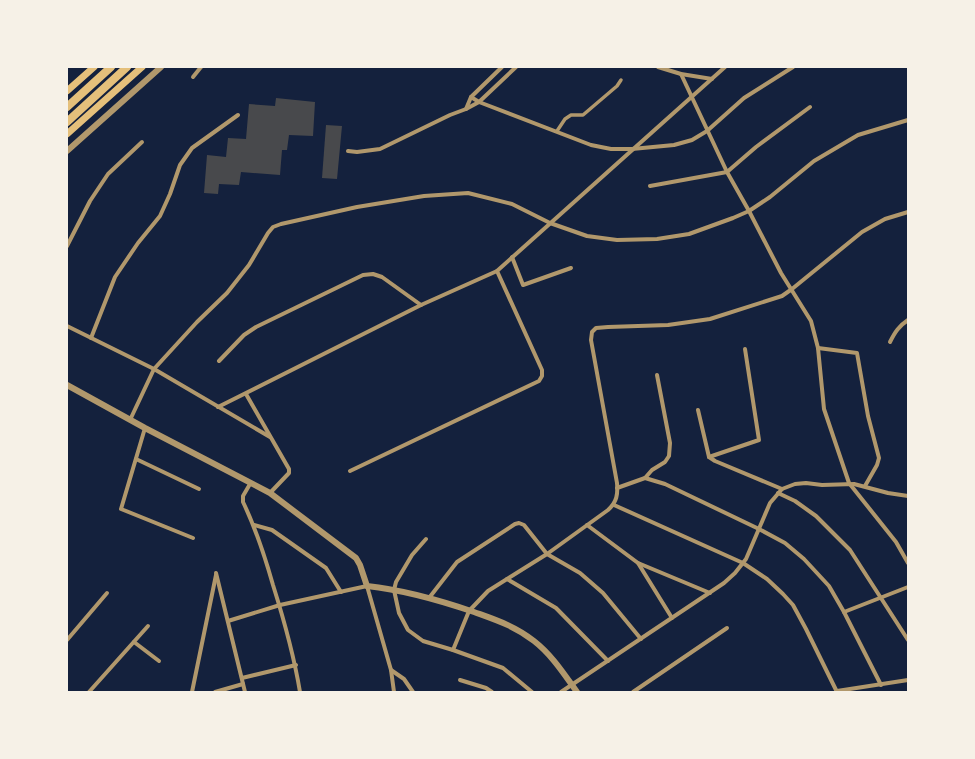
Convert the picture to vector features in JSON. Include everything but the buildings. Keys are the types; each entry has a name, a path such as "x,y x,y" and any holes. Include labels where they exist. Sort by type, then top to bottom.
{"highway":[{"path":"67,107 111,67"},
{"path":"67,122 127,67"},
{"path":"67,100 81,94"}],"main road":[{"path":"67,91 94,67"},
{"path":"67,134 142,67"}],"street":[{"path":"67,151 161,67"},
{"path":"192,77 201,67"},
{"path":"466,109 471,97 502,67"},
{"path":"348,151 380,149 450,115 466,109 479,102 516,67"},
{"path":"658,67 681,74 712,78"},
{"path":"218,407 421,305 497,271 725,67"},
{"path":"471,97 479,102 591,145 611,149 632,149 674,145 692,140 707,131 744,98 793,67"},
{"path":"681,74 727,172 749,210 781,273 811,321 818,348 824,410 849,483 896,542 908,563"},
{"path":"557,131 565,119 575,114 583,115 612,90 621,80"},
{"path":"650,186 727,172 756,147 810,107"},
{"path":"91,338 115,277 138,242 160,216 170,194 180,165 192,148 238,116"},
{"path":"130,420 154,369 197,322 227,293 249,265 273,227 364,206 424,196 468,193 512,204 550,222 587,236 617,240 656,239 689,234 733,218 749,210 770,197 814,161 858,135 908,120"},
{"path":"67,246 90,201 108,174 142,142"},
{"path":"453,650 470,611 488,591 547,554 614,505 617,498 617,488 591,340 592,332 596,328 608,326 668,325 710,319 782,296 862,232 885,219 908,212"},
{"path":"512,257 523,286 571,268"},
{"path":"350,472 539,381 542,376 542,370 497,271"},
{"path":"219,361 244,335 256,327 363,275 373,274 382,277 421,305"},
{"path":"890,342 895,331 901,324 908,320"},
{"path":"67,326 154,369 270,437"},
{"path":"818,348 857,352 868,416 879,458 877,465 865,486"},
{"path":"709,457 759,440 745,349"},
{"path":"617,488 645,478 652,470 665,462 669,456 670,443 656,375"},
{"path":"67,385 250,484 270,493 356,558 367,586 390,670 394,692"},
{"path":"246,394 289,469 289,473 270,493"},
{"path":"698,410 709,457 715,461 782,489"},
{"path":"145,428 121,509 193,538"},
{"path":"136,459 198,489"},
{"path":"645,478 665,484 759,529 785,543 804,559 830,586 881,685"},
{"path":"561,692 710,593 729,578 743,563 770,503 782,489 795,484 806,483 822,485 849,483 888,493 908,496"},
{"path":"250,484 243,496 243,502 254,525 280,605 296,665 300,692"},
{"path":"778,493 795,501 816,516 850,550 908,640"},
{"path":"614,505 743,563 767,578 793,605 837,692 908,680"},
{"path":"429,598 457,562 515,524 519,523 524,525 547,554 580,573 603,593 641,639"},
{"path":"254,525 272,530 326,568 341,592"},
{"path":"587,525 638,562 710,593"},
{"path":"426,539 408,562 396,582 394,590 399,613 408,630 422,641 453,650 503,668 532,692"},
{"path":"638,562 672,618"},
{"path":"192,692 216,573 245,692"},
{"path":"507,578 556,608 608,661"},
{"path":"228,620 280,605 367,586 394,590 429,598 510,625 534,641 555,661 577,692"},
{"path":"844,612 908,588"},
{"path":"67,640 107,593"},
{"path":"89,692 148,626"},
{"path":"633,692 727,628"},
{"path":"134,642 159,661"},
{"path":"242,678 296,665"},
{"path":"390,670 404,680 412,692"},
{"path":"460,680 486,688 492,692"},
{"path":"215,692 243,684"}]}
